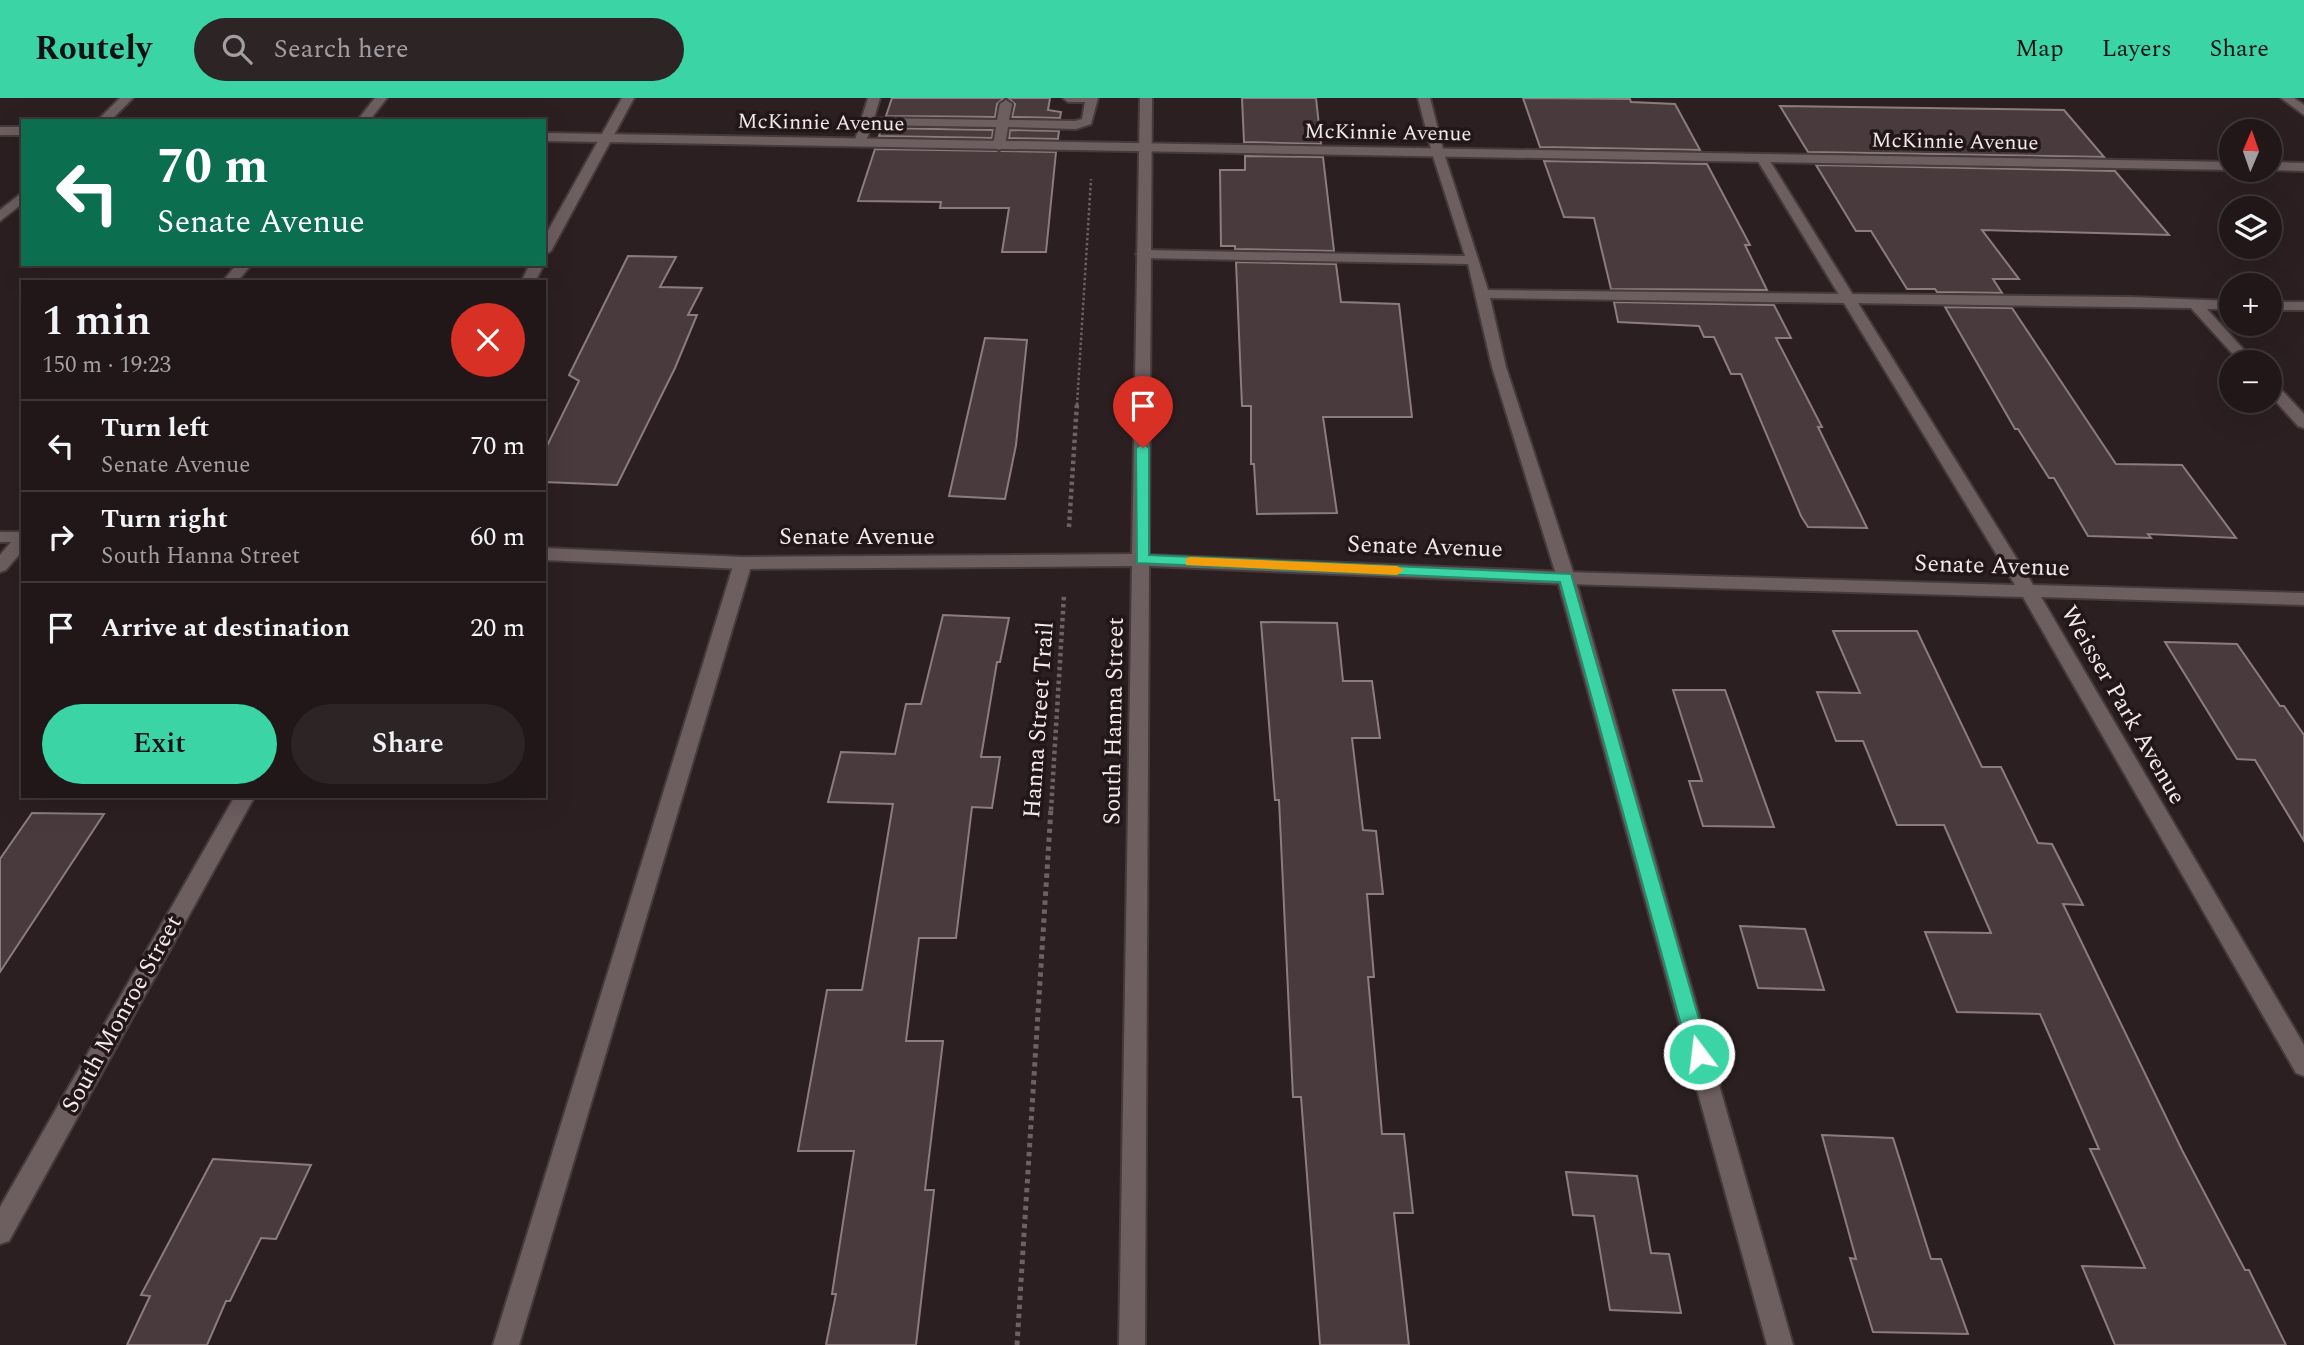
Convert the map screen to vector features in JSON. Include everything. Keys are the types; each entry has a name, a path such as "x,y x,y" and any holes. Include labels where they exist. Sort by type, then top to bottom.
{"street":[{"path":"105,119 127,98"},
{"path":"365,119 381,98"},
{"path":"546,247 628,98"},
{"path":"860,143 874,98"},
{"path":"867,121 1082,124 1087,121 1091,98 1068,99"},
{"name":"South Hanna Street","path":"1132,1345 1146,98"},
{"path":"1424,98 1438,153 1473,260 1499,367 1566,578 1780,1345"},
{"path":"2287,98 2304,111"},
{"path":"999,146 1006,104"},
{"path":"0,131 21,131"},
{"name":"McKinnie Avenue","path":"546,138 2219,166"},
{"name":"Weisser Park Avenue","path":"1762,158 1845,298 2028,591 2304,1066"},
{"path":"2282,166 2304,167"},
{"path":"0,217 21,197"},
{"path":"1143,254 1473,260"},
{"path":"231,280 243,266"},
{"path":"1482,294 2131,301 2219,305"},
{"path":"2195,304 2237,350"},
{"path":"2282,306 2304,306"},
{"path":"2282,399 2304,423"},
{"path":"0,537 21,538"},
{"path":"0,566 21,540"},
{"name":"Senate Avenue","path":"546,554 743,563 1142,560 1566,578 2304,599"},
{"path":"506,1345 743,563"},
{"name":"South Monroe Street","path":"0,1232 244,798"}],"path":[{"name":"Hanna Street Trail","path":"1017,1345 1093,147"}],"building":[{"path":"892,98 1004,98 997,104 995,117 886,116"},
{"path":"1008,98 1050,98 1048,110 1061,112 1060,118 1012,117 1015,104"},
{"path":"1242,98 1316,98 1321,144 1244,142"},
{"path":"1523,98 1630,99 1631,102 1675,104 1700,150 1540,147"},
{"path":"1780,106 2064,110 2104,157 1808,152"},
{"path":"882,128 993,130 992,138 879,136"},
{"path":"1010,130 1059,131 1058,139 1009,138"},
{"path":"875,149 1056,152 1046,252 1002,252 1009,208 940,208 941,202 858,201"},
{"path":"1245,156 1323,157 1334,251 1235,249 1235,246 1221,246 1220,170 1245,170"},
{"path":"1544,161 1707,164 1750,245 1745,245 1767,290 1611,289 1594,218 1564,217"},
{"path":"1816,165 2115,171 2169,235 1982,230 2019,279 1993,279 2002,293 1907,289 1871,231 1856,231"},
{"path":"628,256 676,257 660,287 702,288 688,315 697,315 675,368 617,485 546,482 546,448 579,381 569,375"},
{"path":"1236,262 1336,264 1341,302 1399,304 1412,417 1323,417 1337,513 1257,514 1254,464 1251,464 1251,406 1242,406"},
{"path":"1614,302 1774,305 1791,338 1776,338 1822,427 1818,427 1867,528 1808,527 1741,374 1731,374 1714,337 1704,337 1699,326 1618,322"},
{"path":"1945,307 2012,308 2116,464 2182,465 2236,538 2148,534 2151,538 2088,536 2054,478 2049,478 2018,429 2015,429"},
{"path":"985,338 1027,340 1016,445 1005,499 949,496"},
{"path":"943,615 1009,618 1000,662 997,662 981,757 1000,757 992,808 972,807 956,938 919,938 906,1041 943,1041 925,1190 934,1190 916,1345 826,1345 836,1294 832,1294 854,1151 798,1151 827,990 862,990 893,804 828,802 841,752 895,754 906,704 921,704"},
{"path":"1261,622 1337,623 1343,681 1372,681 1380,738 1352,738 1363,830 1376,831 1383,894 1367,894 1374,977 1368,977 1382,1134 1404,1134 1413,1213 1394,1213 1409,1345 1320,1345 1301,1097 1293,1097 1279,800 1275,800"},
{"path":"1833,631 1917,631 1982,767 2001,767 2038,843 2052,844 2083,905 2063,904 2182,1150 2245,1270 2249,1270 2286,1345 2115,1345 2082,1266 2145,1268 2090,1149 2099,1149 2040,1014 1957,1012 1925,932 1991,933 1944,825 1897,825 1863,741 1836,741 1817,692 1860,693"},
{"path":"2165,642 2237,644 2280,706 2284,706 2304,735 2304,841 2255,760 2237,759"},
{"path":"1673,690 1725,690 1774,827 1703,826 1689,781 1702,781"},
{"path":"32,813 104,814 0,972 0,859"},
{"path":"1740,926 1805,929 1824,990 1758,988"},
{"path":"1822,1135 1893,1138 1931,1259 1941,1259 1968,1334 1873,1332 1850,1258 1856,1259"},
{"path":"213,1159 311,1165 276,1239 261,1238 230,1301 226,1301 207,1345 127,1345 150,1296 141,1295"},
{"path":"1566,1172 1637,1176 1651,1253 1669,1254 1681,1313 1610,1310 1594,1216 1573,1215"}],"slow traffic":[{"path":"1191,562 1397,570"}],"route":[{"path":"1143,448 1142,560 1566,578 1699,1054"}]}
